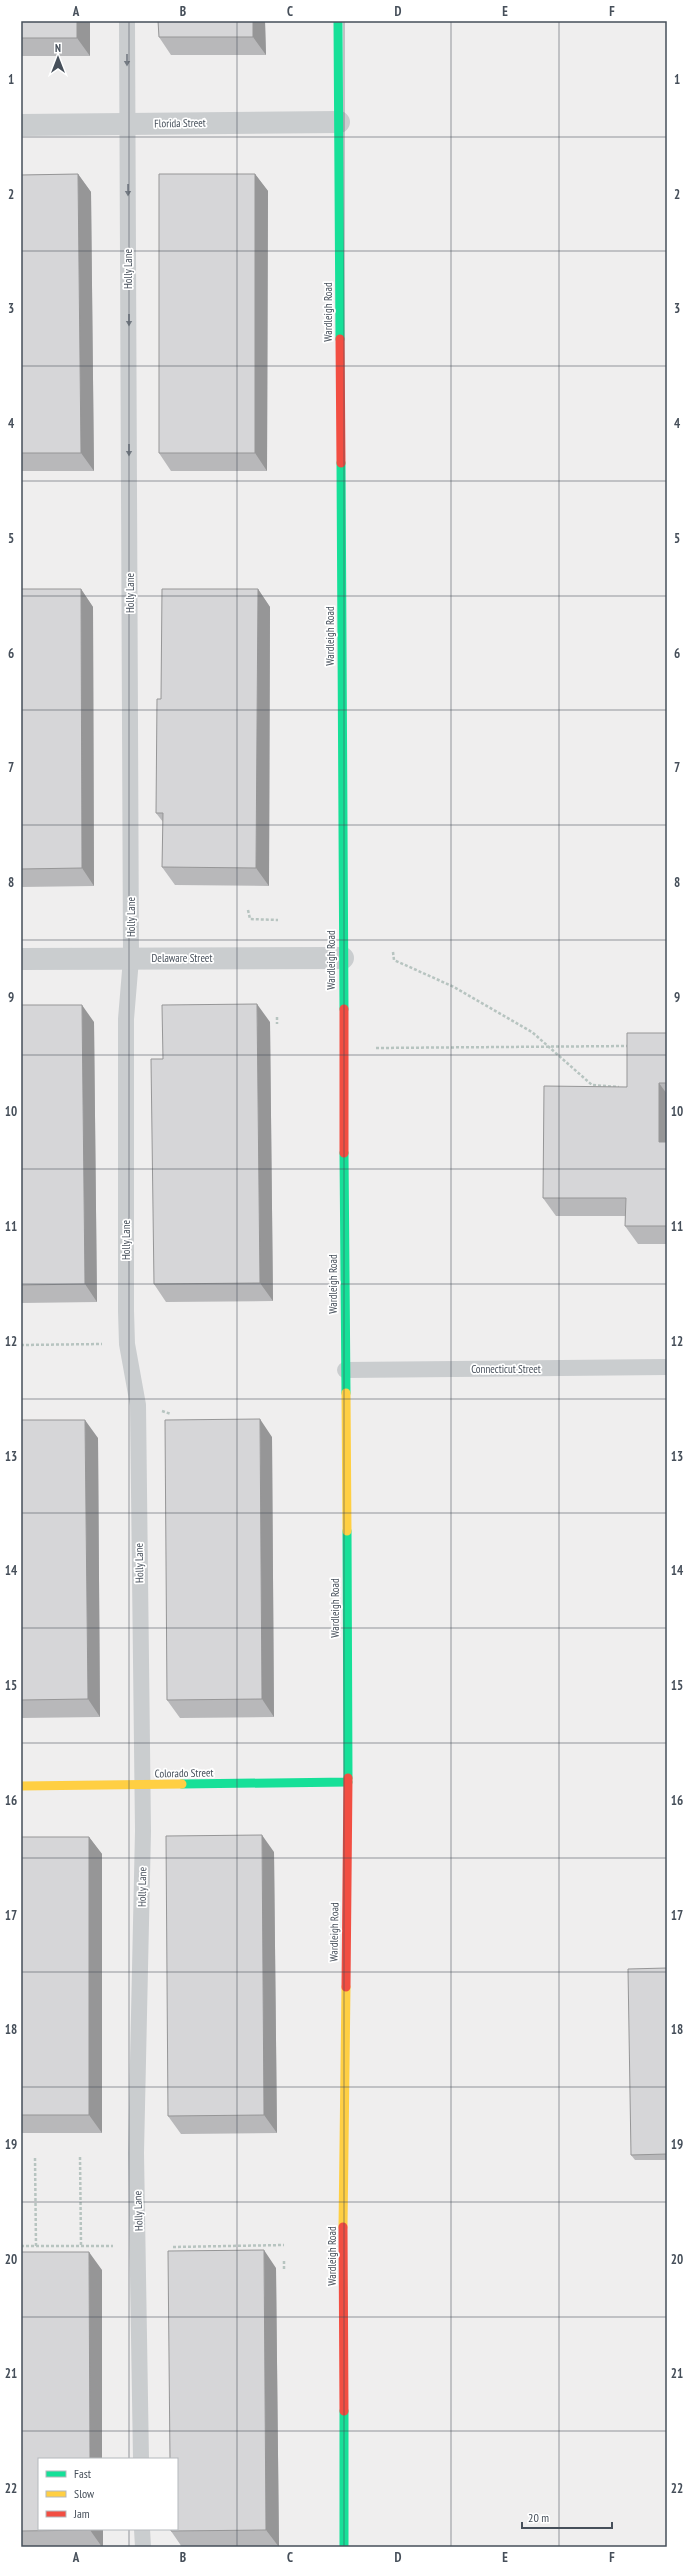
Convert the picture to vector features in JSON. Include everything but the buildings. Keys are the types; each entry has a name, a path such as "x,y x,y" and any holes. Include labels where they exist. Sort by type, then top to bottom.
{"main road":[{"name":"Wardleigh Road","path":"338,21 348,1782 343,2244 344,2547"},
{"name":"Colorado Street","path":"21,1786 142,1786 348,1782"}],"street":[{"name":"Florida Street","path":"21,125 338,122"},
{"name":"Delaware Street","path":"21,960 343,958"}],"lane":[{"name":"Holly Lane","path":"127,21 131,959 126,1019 126,1311 127,1344 138,1405 143,1831 136,2153 142,2458"},
{"name":"Connecticut Street","path":"345,1370 667,1367"},
{"path":"142,2530 143,2547"}],"path":[{"path":"248,910 250,920 278,920"},
{"path":"393,952 394,960 454,987 532,1032 592,1085 622,1087"},
{"path":"277,1017 277,1024"},
{"path":"376,1048 635,1046"},
{"path":"21,1345 109,1344"},
{"path":"80,2157 82,2246"},
{"path":"35,2158 36,2246"},
{"path":"173,2247 284,2245"},
{"path":"21,2246 113,2246"},
{"path":"284,2261 284,2270"}],"traffic: fast":[{"path":"338,21 340,339"},
{"path":"341,463 344,1009"},
{"path":"344,1153 346,1393"},
{"path":"347,1531 348,1778"},
{"path":"182,1784 348,1782"},
{"path":"344,2411 344,2547"}],"traffic: slow":[{"path":"346,1393 347,1531"},
{"path":"21,1786 182,1784"},
{"path":"343,2227 346,1987"}],"traffic: jam":[{"path":"340,339 341,463"},
{"path":"344,1009 344,1153"},
{"path":"346,1987 348,1778"},
{"path":"343,2227 344,2411"}]}
